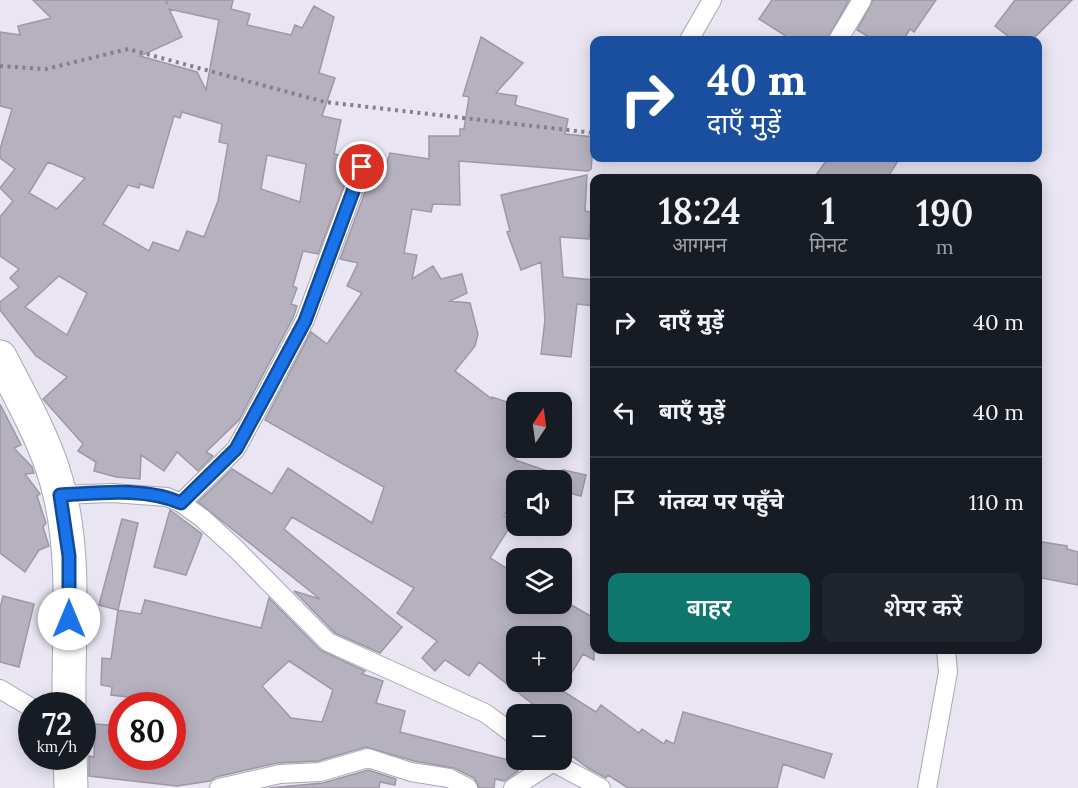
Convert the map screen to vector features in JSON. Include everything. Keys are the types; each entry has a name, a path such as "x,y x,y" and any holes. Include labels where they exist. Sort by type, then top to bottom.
{"highway":[{"path":"0,357 43,442 60,495 69,556 69,692"},
{"path":"70,770 71,788"}],"street":[{"path":"691,36 712,0"},
{"path":"840,36 861,0"},
{"path":"181,503 236,449 267,392 305,321 362,167"},
{"path":"60,495 112,493 167,497 181,503 202,518 236,549 328,642 485,713 506,729"},
{"path":"927,788 948,672 946,654"},
{"path":"0,689 18,700"},
{"path":"219,788 280,774 320,772 368,758 411,772 449,778 468,788"},
{"path":"513,788 537,770"},
{"path":"566,770 601,788"}],"path":[{"path":"0,66 46,69 128,49 325,102 590,133"}],"building":[{"path":"33,0 165,0 167,4 167,0 233,0 231,9 250,14 247,25 291,35 295,25 302,28 314,6 334,17 319,73 335,78 322,116 341,120 334,154 354,159 318,254 303,251 293,286 297,288 291,304 297,306 293,318 239,420 206,452 213,456 198,471 177,452 164,471 141,455 140,479 116,477 94,471 96,462 78,451 83,444 43,399 67,377 36,356 0,310 0,302 19,287 10,278 19,269 0,256 0,217 13,201 0,188 15,169 0,158 0,149 12,109 0,106 0,32 20,35 18,26 51,18","holes":["169,9 219,20 206,90 197,72 140,56 182,37","182,112 222,124 219,142 228,144 218,201 204,237 187,231 179,251 153,242 149,251 103,224 128,185 139,188 140,184 153,188 174,116 180,118","267,155 306,164 300,202 261,189","48,162 85,178 57,209 29,193","59,276 87,293 67,335 25,307"]},
{"path":"772,0 849,0 829,36 786,36 759,19"},
{"path":"873,0 936,0 914,32 910,29 906,36 867,36 857,30"},
{"path":"1015,0 1072,0 1036,36 1008,36 995,26"},
{"path":"481,37 523,63 496,93 517,96 515,105 568,119 565,134 590,137 592,162 591,169 588,171 459,161 460,205 433,204 431,212 412,209 404,253 417,255 412,279 433,266 441,279 462,274 467,293 450,301 470,303 478,334 475,346 455,371 492,399 492,397 506,402 506,458 515,458 515,460 544,470 506,470 506,512 504,516 506,517 506,533 490,558 506,568 506,614 572,614 572,605 590,616 590,654 594,654 594,660 583,654 572,672 572,626 506,626 506,683 479,662 469,676 445,660 435,671 422,658 437,641 397,613 414,588 292,517 284,529 402,627 380,653 335,633 294,591 320,599 198,502 232,469 272,494 288,468 372,523 384,487 265,420 311,332 327,344 362,293 347,286 358,263 340,259 373,171 372,163 386,166 390,153 429,159 429,136 460,136 460,129 464,129 469,97 463,96"},
{"path":"825,162 897,162 890,174 817,174"},
{"path":"587,175 585,211 590,212 589,239 560,237 563,277 590,280 590,306 577,304 571,357 541,354 545,320 541,262 521,270 507,232 510,231 501,195"},
{"path":"0,404 21,445 14,448 32,467 34,473 25,474 40,494 37,496 46,523 43,527 49,546 39,550 25,572 0,553"},
{"path":"572,472 586,475 581,496 572,494"},
{"path":"170,510 202,534 186,575 154,567"},
{"path":"122,519 138,523 118,610 99,605"},
{"path":"1042,542 1067,546 1067,549 1078,552 1078,585 1042,578"},
{"path":"3,596 34,604 19,667 0,662 0,608"},
{"path":"269,598 320,650 365,671 362,674 383,681 376,703 405,711 400,732 506,759 506,770 518,771 504,781 495,779 494,788 479,788 474,778 454,768 414,761 366,747 318,761 277,763 216,777 210,781 177,786 89,776 89,770 96,770 96,724 108,725 108,770 186,770 186,692 111,692 112,687 101,685 102,658 111,659 118,610 141,614 145,600 261,628","holes":["289,661 333,690 322,722 291,718 262,686"]},
{"path":"517,692 564,692 596,712 601,705 639,733 642,729 664,744 666,740 674,744 683,712 832,754 824,778 783,764 777,788 628,788 608,775 606,778 588,768 572,756 572,704 533,704"},
{"path":"368,770 396,779 395,785 380,782 379,788 269,788 323,783"}],"route":[{"path":"69,619 69,556 60,495 112,493 167,497 181,503 236,449 305,321 362,167"}]}
